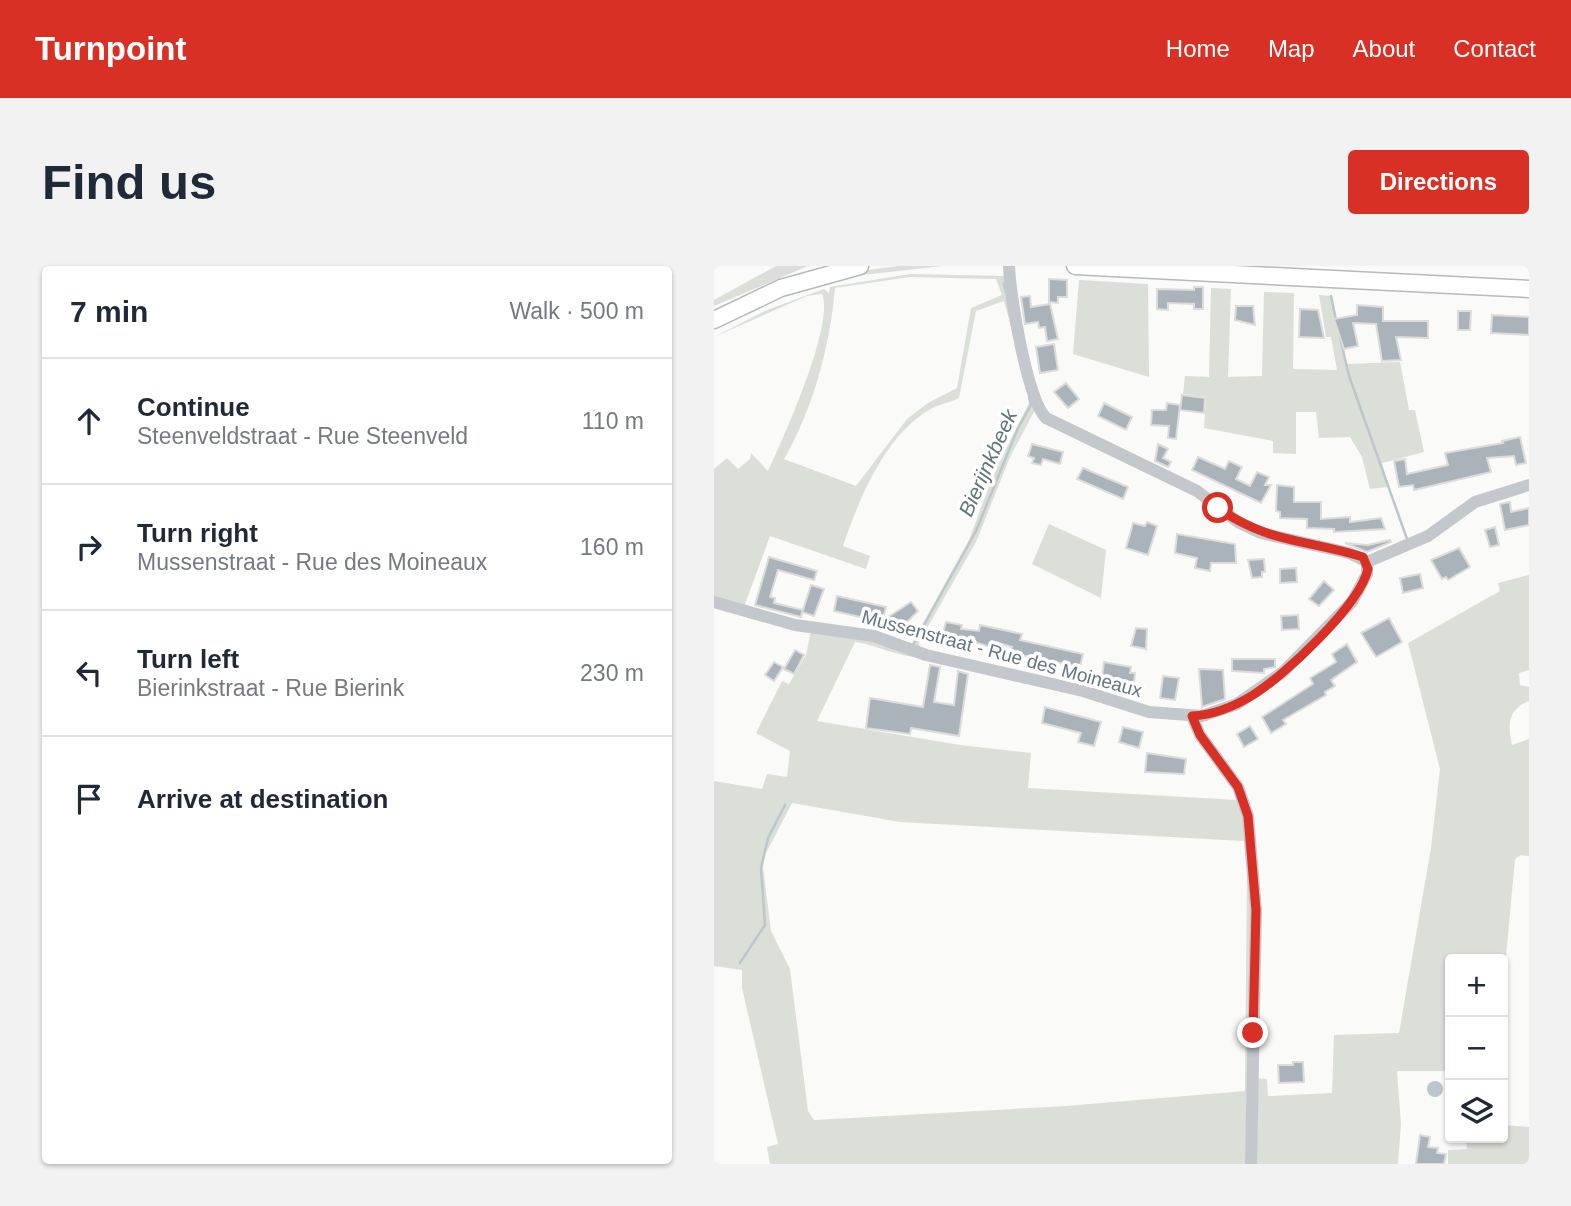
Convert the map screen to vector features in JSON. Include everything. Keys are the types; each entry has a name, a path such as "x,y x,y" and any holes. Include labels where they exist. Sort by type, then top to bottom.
{"main road":[{"path":"714,320 781,288 860,266"},
{"path":"1075,266 1529,289"}],"street":[{"path":"1009,266 1026,362 1037,406 1046,418 1197,491 1238,522 1261,533 1349,553 1367,562 1428,536 1475,502 1529,485"},
{"name":"Mussenstraat - Rue des Moineaux","path":"714,602 795,625 874,636 926,655 1083,691 1150,712 1192,716 1237,704 1269,684 1352,602 1367,574 1367,562"},
{"path":"1192,716 1200,735 1238,787 1248,816 1256,910 1251,1164"}],"shaded area":[{"path":"776,266 808,266 714,306 714,300"},
{"path":"898,266 943,266 853,276 853,272"},
{"path":"910,274 1004,276 1019,356 1004,301 976,311 959,398 936,406 913,422 886,453 865,489 843,546 870,556 866,569 770,536 744,607 714,598 714,469 727,458 738,469 750,459 751,453 768,471 815,355 824,309 822,294 807,296 714,337 767,310 824,289 829,293 830,287","holes":["910,277 996,279 1002,295 971,308 957,388 928,403 907,419 856,486 784,459 804,419 819,376 835,288"]},
{"path":"1079,280 1148,284 1149,377 1073,354"},
{"path":"1211,288 1231,289 1228,377 1262,376 1264,292 1294,293 1293,369 1337,370 1331,337 1326,337 1319,295 1330,296 1346,364 1400,362 1409,410 1415,410 1424,452 1382,463 1388,487 1370,489 1362,457 1350,437 1319,438 1316,412 1296,412 1296,454 1273,453 1273,441 1204,428 1206,397 1183,394 1185,376 1209,377"},
{"path":"1031,399 1036,408 1010,457 976,542 919,642 920,650 910,647 969,540 994,473"},
{"path":"1049,524 1106,550 1101,598 1032,564"},
{"path":"1529,575 1529,670 1519,673 1520,685 1529,687 1529,701 1516,709 1511,719 1510,731 1512,745 1529,739 1529,856 1521,855 1515,859 1506,954 1445,954 1445,1071 1397,1071 1401,1124 1398,1164 770,1164 767,1147 778,1144 742,988 742,970 714,966 714,781 762,789 767,774 787,777 790,751 756,733 782,681 789,684 806,655 811,631 869,638 925,657 907,656 855,642 817,721 960,745 1031,753 1028,788 1237,800 1247,827 1256,1078 1267,1079 1268,1096 1332,1093 1334,1035 1399,1033 1431,848 1440,769 1408,643 1500,591 1498,583","holes":["792,803 900,822 1244,841 1247,873 1245,1091 1066,1106 814,1120 808,1111 790,969 771,931 763,867 765,855"]},
{"path":"1432,1081 1438,1081 1443,1089 1441,1095 1432,1097 1427,1092 1427,1086"},
{"path":"1508,1125 1529,1127 1529,1164 1448,1164 1448,1150 1467,1149 1466,1143 1508,1143"}],"building":[{"path":"1049,279 1067,280 1067,297 1058,297 1058,303 1049,302"},
{"path":"1194,287 1203,287 1203,309 1194,309 1194,304 1168,303 1168,310 1157,309 1157,289 1194,290"},
{"path":"1030,296 1031,307 1050,304 1058,339 1047,341 1045,327 1039,328 1038,322 1025,324 1021,297"},
{"path":"1357,305 1383,307 1383,321 1428,321 1428,338 1396,337 1401,360 1382,361 1376,324 1353,323 1358,346 1344,349 1334,319 1357,315"},
{"path":"1236,306 1253,306 1255,325 1235,320"},
{"path":"1300,309 1318,310 1324,338 1299,337"},
{"path":"1458,311 1471,311 1470,330 1458,330"},
{"path":"1492,315 1529,317 1529,335 1491,333"},
{"path":"1054,344 1058,370 1040,373 1036,347"},
{"path":"1066,383 1079,399 1068,408 1054,392"},
{"path":"1182,395 1205,398 1204,413 1180,410"},
{"path":"1104,403 1132,417 1126,430 1098,416"},
{"path":"1167,403 1180,405 1176,439 1168,438 1169,426 1151,425 1152,410 1166,410"},
{"path":"1520,437 1526,463 1516,465 1514,456 1487,458 1491,472 1414,490 1413,485 1399,487 1394,461 1405,459 1407,474 1448,465 1445,453 1503,443 1502,441"},
{"path":"1032,444 1063,452 1060,464 1043,459 1041,465 1032,463 1034,458 1028,456"},
{"path":"1158,444 1168,449 1163,458 1171,462 1168,467 1155,461"},
{"path":"1198,457 1225,469 1229,461 1242,467 1236,479 1250,486 1257,472 1269,477 1265,485 1271,485 1261,503 1192,470"},
{"path":"1083,468 1128,487 1123,499 1077,479"},
{"path":"1277,485 1294,487 1294,502 1321,502 1321,519 1350,517 1350,522 1381,518 1385,529 1334,532 1334,529 1307,528 1307,519 1280,518 1280,512 1276,511"},
{"path":"1510,502 1511,512 1529,508 1529,525 1505,530 1500,504"},
{"path":"1147,522 1157,526 1148,555 1126,548 1133,523 1145,526"},
{"path":"1495,527 1499,545 1490,547 1485,530"},
{"path":"1177,534 1235,544 1236,563 1211,563 1210,571 1195,568 1197,558 1175,553"},
{"path":"1390,540 1391,542 1367,552 1345,543 1368,545"},
{"path":"1459,548 1470,567 1448,580 1446,577 1442,579 1431,560"},
{"path":"769,557 817,571 814,580 778,570 770,597 775,598 774,603 803,610 811,585 824,589 814,616 802,612 801,617 755,605"},
{"path":"1264,559 1265,572 1262,572 1262,577 1252,578 1248,560"},
{"path":"1296,568 1297,582 1280,583 1280,569"},
{"path":"1420,574 1423,588 1403,593 1400,578"},
{"path":"1324,581 1334,590 1319,606 1309,599"},
{"path":"837,596 886,607 882,622 834,611"},
{"path":"911,602 918,611 907,622 885,619"},
{"path":"1298,615 1299,629 1282,630 1281,616"},
{"path":"1389,618 1402,642 1376,657 1361,633"},
{"path":"946,622 962,625 961,629 979,631 980,625 1022,634 1020,640 1083,654 1080,667 1010,653 1012,647 992,641 990,647 959,637 958,640 942,636"},
{"path":"1136,628 1147,629 1146,649 1131,646"},
{"path":"1347,644 1357,662 1331,680 1335,686 1325,692 1326,695 1283,720 1286,724 1271,733 1262,717 1313,684 1310,678 1336,662 1332,654"},
{"path":"795,650 804,655 794,674 784,669"},
{"path":"1232,659 1275,659 1275,667 1264,669 1264,673 1232,671"},
{"path":"774,662 783,667 774,681 765,675"},
{"path":"1104,662 1131,667 1130,673 1135,673 1134,683 1102,677"},
{"path":"930,665 940,667 934,702 954,705 958,671 968,674 959,736 911,728 910,734 866,728 870,698 923,707"},
{"path":"1199,669 1223,670 1225,699 1202,707"},
{"path":"1163,676 1179,678 1175,700 1160,698"},
{"path":"1045,707 1101,722 1094,746 1078,742 1081,733 1042,723"},
{"path":"1250,726 1258,739 1244,747 1237,734"},
{"path":"1123,727 1143,732 1139,748 1119,742"},
{"path":"1147,753 1186,759 1184,774 1145,772"},
{"path":"1293,1062 1303,1062 1304,1082 1279,1083 1278,1065 1293,1065"},
{"path":"1420,1135 1430,1137 1428,1147 1438,1148 1437,1153 1446,1154 1444,1164 1416,1164"}],"waterway":[{"name":"Bierijnkbeek","path":"1004,284 1006,292"},
{"path":"1331,296 1336,320"},
{"path":"1340,337 1349,376 1407,539"},
{"name":"Bierijnkbeek","path":"914,643 976,531 1018,428 1031,405 1029,398"},
{"name":"Bierijnkbeek","path":"740,963 765,925 761,868 768,838 785,805"}],"route":[{"path":"1218,508 1238,522 1278,539 1312,544 1363,557 1368,569 1352,602 1269,684 1237,704 1202,716 1192,716 1200,735 1238,787 1248,816 1256,910 1253,1033"}]}
